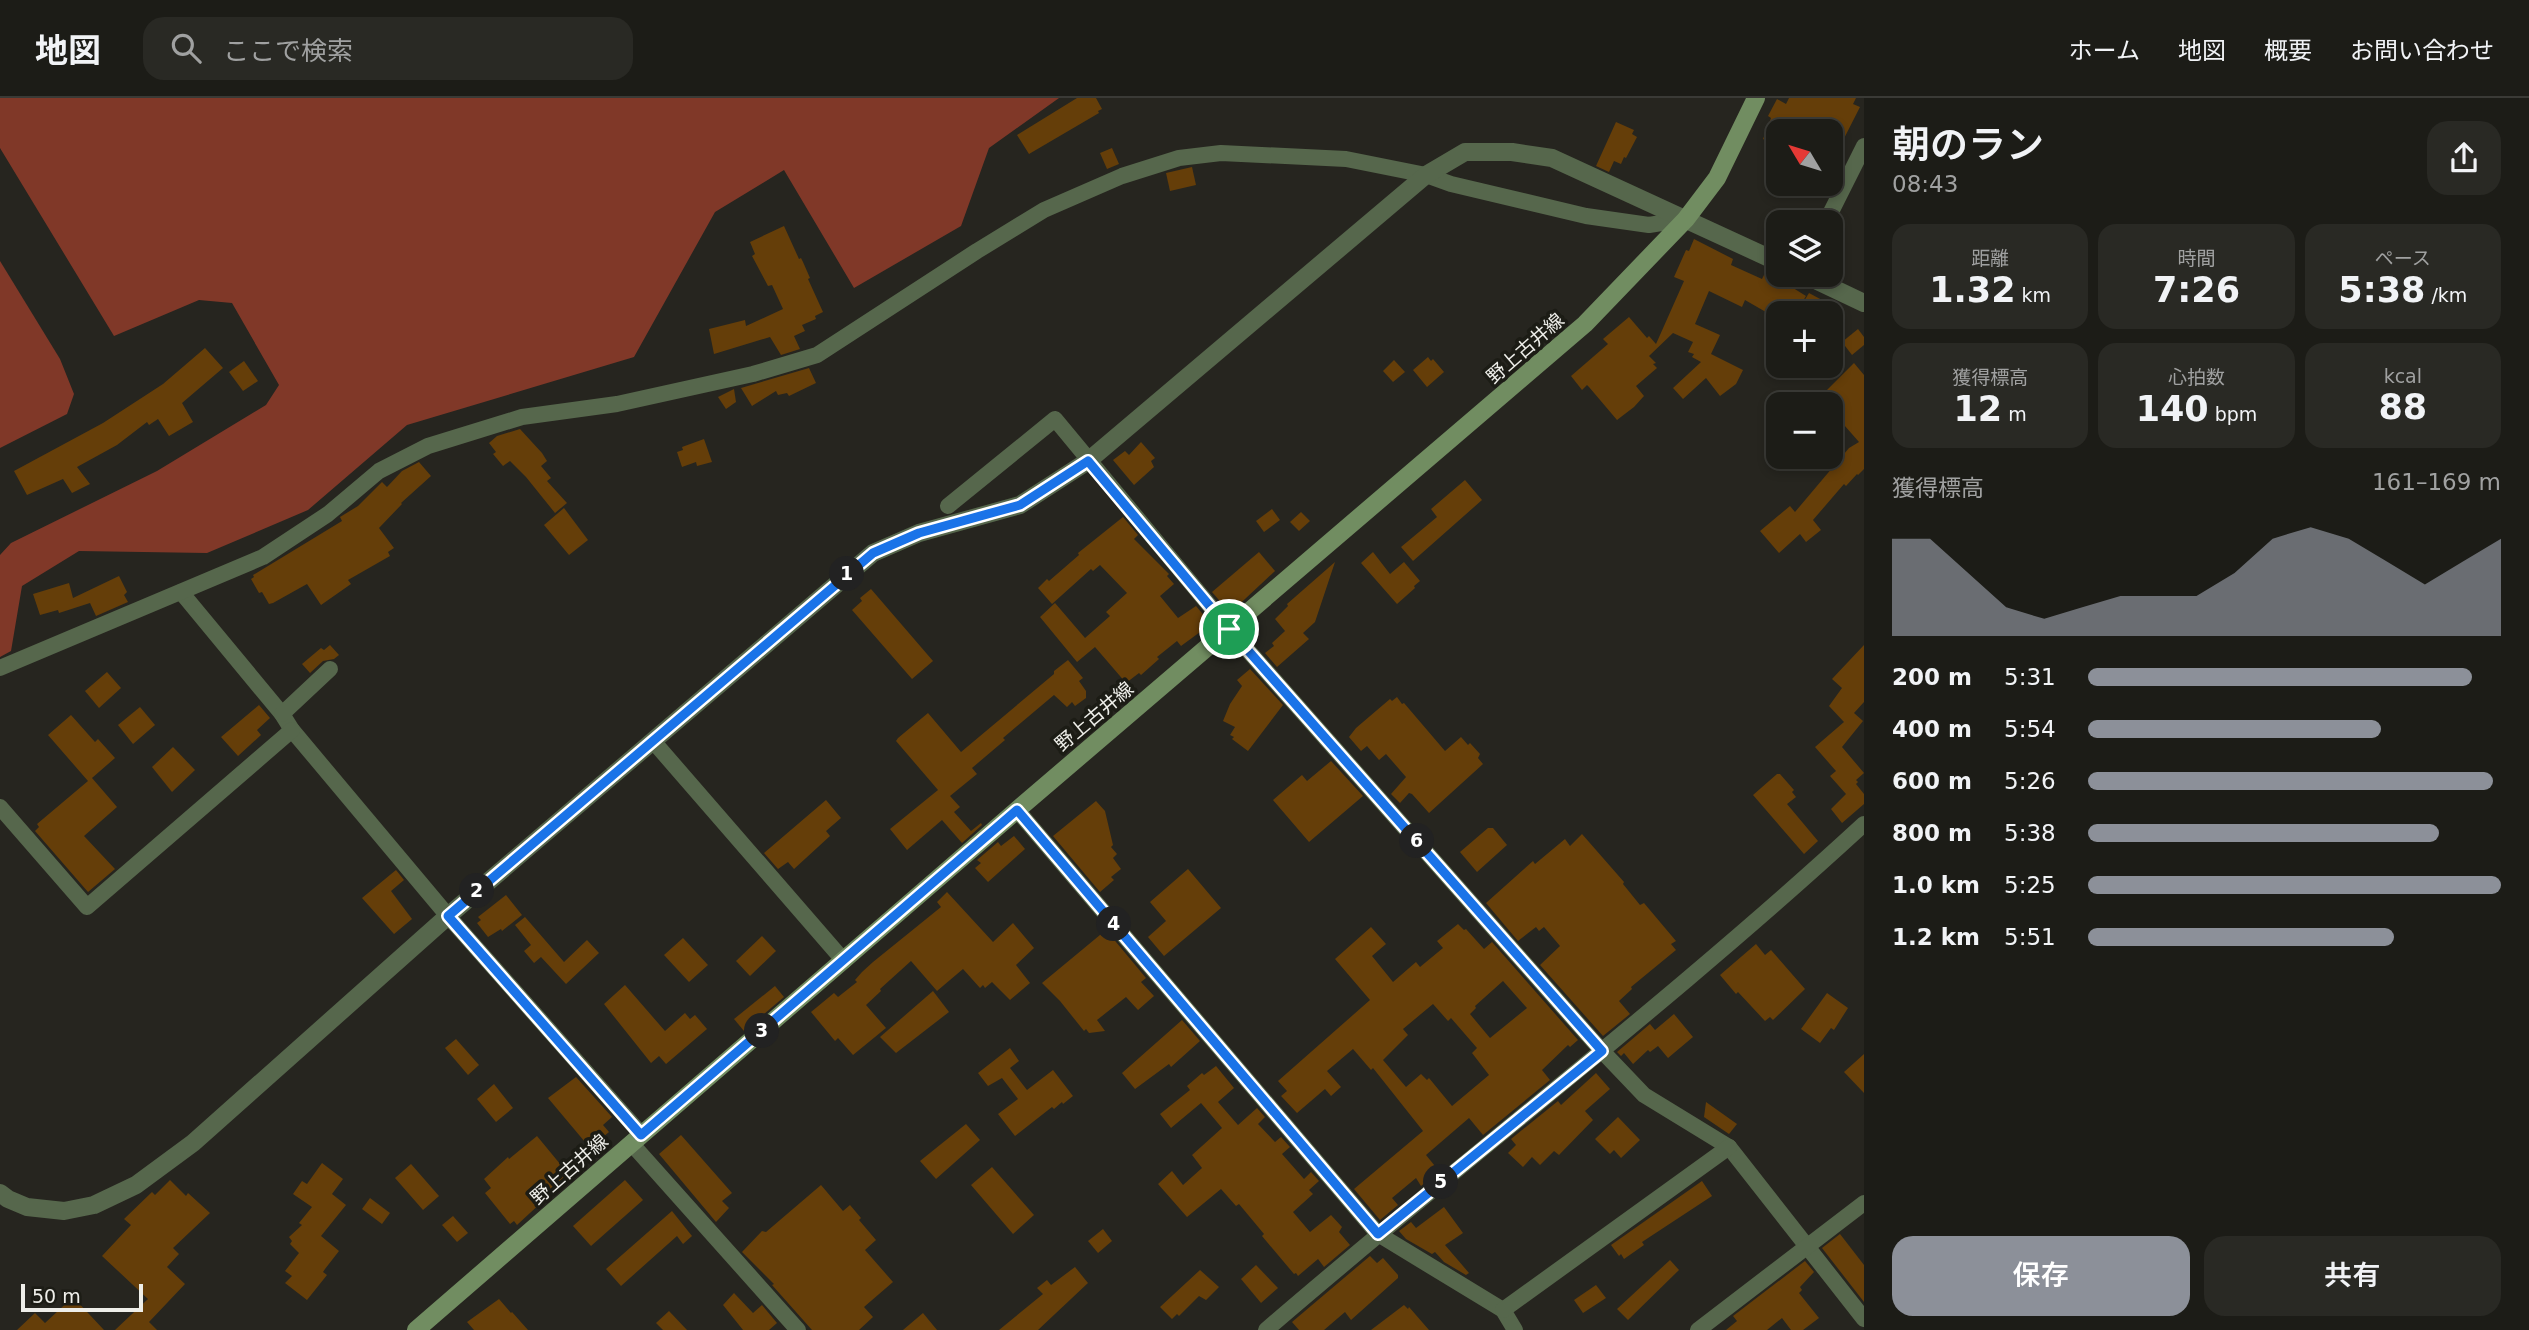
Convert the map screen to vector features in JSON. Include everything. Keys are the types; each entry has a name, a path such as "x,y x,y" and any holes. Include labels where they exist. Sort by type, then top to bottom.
{"main road":[{"name":"野上古井線","path":"423,1328 636,1139 1017,810 1586,324 1686,219 1717,178 1756,98"}],"street":[{"path":"1832,210 1864,146"},
{"path":"0,1193 27,1208 64,1211 94,1205 136,1185 193,1143 448,916 873,553 919,533 1020,505 1088,461 1426,175 1465,152 1511,152 1552,158 1766,256"},
{"path":"0,668 263,557 328,514 379,471 428,446 522,417 617,404 753,374 817,355 1044,210 1149,167 1179,158 1221,153 1346,159 1426,175 1451,184 1586,216 1649,225 1686,219"},
{"path":"1830,287 1864,303"},
{"path":"948,506 1055,419 1229,629 1602,1051 1644,1095 1729,1147 1864,1319"},
{"path":"181,592 282,714 292,730 798,1330"},
{"path":"282,714 330,669"},
{"path":"0,807 88,907 292,730"},
{"path":"653,741 844,961"},
{"path":"1017,810 1378,1234 1503,1310 1515,1330"},
{"path":"1266,1330 1378,1234 1602,1051 1864,824"},
{"path":"1503,1310 1729,1147"},
{"path":"1698,1330 1864,1203"}],"shaded area":[{"path":"0,98 1059,98 989,148 961,226 854,288 784,170 715,212 634,357 407,425 308,510 207,553 79,551 22,586 11,651 0,657 0,555 11,543 157,471 266,405 279,385 232,303 199,300 114,336 0,148"},
{"path":"0,261 60,359 74,394 67,414 0,448"}],"building":[{"path":"1077,98 1096,98 1102,109 1029,154 1017,135"},
{"path":"1789,98 1856,98 1853,104 1860,107 1843,140 1843,119 1771,119 1768,116 1777,99 1786,104"},
{"path":"1616,122 1634,130 1632,134 1637,137 1626,158 1624,157 1621,164 1614,161 1609,172 1596,166"},
{"path":"1112,148 1119,164 1107,169 1100,153"},
{"path":"1192,167 1196,185 1170,191 1166,173"},
{"path":"784,226 799,259 803,262 823,312 815,316 816,319 802,325 805,331 794,336 800,349 781,355 770,337 714,354 709,329 745,320 746,326 783,309 772,285 768,286 752,256 755,254 750,242"},
{"path":"1694,239 1733,259 1731,265 1762,279 1766,271 1766,287 1792,287 1806,296 1803,301 1766,301 1766,312 1745,300 1742,307 1709,291 1695,324 1720,335 1711,354 1743,370 1736,384 1720,396 1706,378 1683,399 1673,388 1701,362 1688,352 1693,342 1673,333 1649,356 1657,368 1636,386 1644,396 1617,420 1587,385 1582,390 1571,376 1608,344 1603,339 1629,317 1647,338 1649,336 1656,344 1684,281 1674,277 1686,250 1689,251"},
{"path":"1809,293 1822,300 1821,301 1804,301"},
{"path":"1858,329 1864,337 1864,345 1852,355 1843,341"},
{"path":"205,348 223,368 182,403 193,422 169,436 158,419 149,425 147,422 117,445 77,467 90,484 72,493 63,479 27,495 14,471 103,423 163,384"},
{"path":"1428,357 1444,372 1427,387 1413,370"},
{"path":"1394,360 1405,372 1393,382 1383,371"},
{"path":"244,361 258,381 243,391 229,372"},
{"path":"1854,363 1864,375 1864,469 1846,486 1844,484 1813,520 1821,530 1806,542 1800,534 1779,553 1760,531 1790,506 1795,512 1831,469 1843,469 1843,455 1859,442 1843,424 1843,392 1825,392 1839,378 1843,378 1843,374"},
{"path":"809,368 816,383 789,396 787,393 778,395 776,391 752,406 741,388"},
{"path":"734,389 736,402 726,409 718,397"},
{"path":"520,429 542,453 547,461 541,466 551,478 547,481 567,503 555,513 510,461 503,466 493,454 496,452 489,443 497,436"},
{"path":"704,439 712,462 697,466 696,462 682,467 677,452 683,450 682,447"},
{"path":"1141,442 1155,458 1151,461 1154,467 1134,485 1113,460 1125,451 1129,455"},
{"path":"419,462 431,476 401,503 379,528 394,548 388,552 390,556 348,580 351,584 321,605 307,584 269,604 262,592 259,593 251,579 253,575 342,521 340,517 358,506 382,482 387,487 402,471"},
{"path":"1465,480 1482,500 1413,561 1401,547 1437,517 1431,509"},
{"path":"564,508 588,540 569,555 544,525"},
{"path":"1272,509 1280,520 1264,532 1256,521"},
{"path":"1301,512 1310,521 1299,531 1290,522"},
{"path":"1123,517 1138,535 1134,539 1169,574 1167,576 1174,584 1160,596 1178,618 1196,606 1211,624 1181,646 1177,641 1157,657 1159,659 1141,675 1139,673 1126,683 1095,647 1077,662 1040,617 1055,603 1085,638 1110,616 1106,612 1127,593 1100,565 1093,571 1091,569 1052,604 1038,588"},
{"path":"1259,552 1275,571 1230,613 1212,592"},
{"path":"1373,552 1390,574 1404,562 1420,581 1397,604 1361,563"},
{"path":"1335,562 1315,622 1303,633 1309,639 1277,667 1265,653 1285,631 1275,619 1287,604"},
{"path":"119,576 127,592 124,595 128,602 96,616 90,603 59,613 58,610 40,615 33,594 69,583 73,598"},
{"path":"871,589 933,661 912,679 852,610 862,601 860,598"},
{"path":"330,645 339,655 323,661 310,673 302,664 321,648 324,650"},
{"path":"1864,645 1864,702 1854,713 1863,721 1842,747 1864,773 1856,780 1856,784 1864,794 1864,804 1842,823 1831,809 1846,794 1830,776 1836,771 1815,747 1844,722 1829,706 1842,688 1832,679"},
{"path":"1068,660 1083,678 1079,681 1086,691 1086,698 1075,706 1072,702 1067,707 1054,695 972,768 977,774 950,796 960,807 954,812 971,831 981,823 982,825 962,843 942,820 907,850 890,829 938,790 896,741 898,738 928,713 961,752"},
{"path":"1250,669 1283,705 1248,751 1232,739 1234,737 1230,735 1235,727 1223,721 1242,686 1237,680"},
{"path":"107,672 121,688 99,708 85,691"},
{"path":"1397,697 1445,751 1461,737 1480,754 1478,758 1483,764 1429,813 1412,794 1409,793 1400,803 1391,794 1406,777 1386,754 1379,760 1367,746 1361,751 1349,737 1390,699 1392,701"},
{"path":"259,705 270,718 257,730 261,735 238,756 221,737"},
{"path":"140,707 155,725 133,744 118,725"},
{"path":"71,715 95,742 98,739 115,758 92,778 117,807 84,836 115,869 88,892 35,831 39,827 37,824 88,781 48,735"},
{"path":"173,747 195,770 172,792 152,767"},
{"path":"1331,761 1363,796 1309,842 1273,800 1302,775 1307,781"},
{"path":"1777,774 1794,790 1792,792 1796,797 1787,804 1818,841 1804,854 1753,795"},
{"path":"826,800 841,818 826,831 830,836 794,869 788,862 778,869 764,853"},
{"path":"1096,801 1105,811 1113,845 1111,847 1117,854 1113,858 1121,869 1111,877 1114,880 1100,892 1053,836"},
{"path":"1488,828 1493,828 1507,845 1477,872 1460,852"},
{"path":"1582,834 1624,882 1640,905 1644,903 1676,941 1671,944 1676,950 1631,987 1619,1001 1630,1014 1603,1036 1540,965 1560,946 1544,927 1539,931 1536,927 1518,941 1486,903 1533,861 1535,864 1565,839 1570,846"},
{"path":"1014,836 1025,849 988,882 975,868 981,863 977,860 998,842 1001,846"},
{"path":"1188,869 1221,908 1164,956 1148,937 1166,921 1150,902"},
{"path":"396,870 404,880 391,891 412,919 394,934 362,898"},
{"path":"947,892 993,942 1013,923 1034,948 1016,965 1030,983 1010,1000 992,982 985,988 983,985 980,988 963,969 937,991 911,961 866,1005 886,1028 853,1055 838,1038 835,1041 811,1012 834,993 838,997 857,982 855,980 873,962 941,907 937,902"},
{"path":"506,895 522,915 502,931 501,929 488,937 477,923 481,920 478,917"},
{"path":"525,917 564,962 587,940 599,953 566,984 541,957 534,963 524,951 531,945 515,925"},
{"path":"1458,924 1484,949 1492,942 1578,1040 1570,1047 1568,1045 1542,1070 1550,1080 1483,1135 1469,1118 1426,1155 1439,1171 1421,1186 1416,1178 1392,1198 1398,1205 1380,1220 1354,1189 1423,1131 1373,1068 1371,1070 1353,1049 1327,1071 1341,1087 1331,1096 1325,1089 1297,1113 1281,1096 1287,1091 1278,1081 1370,1000 1335,959 1371,927 1386,944 1372,956 1393,982 1416,962 1420,967 1443,948 1437,941","holes":["1503,981 1527,1008 1490,1038 1470,1014 1475,1006","1433,1004 1448,1021 1451,1018 1477,1048 1472,1053 1489,1075 1452,1106 1429,1078 1427,1080 1421,1074 1406,1087 1383,1060 1408,1035 1403,1029"]},
{"path":"1106,930 1146,978 1141,982 1154,996 1138,1010 1126,997 1097,1020 1105,1031 1089,1033 1086,1029 1084,1031 1042,983"},
{"path":"762,936 776,951 750,976 736,961"},
{"path":"683,938 708,965 689,982 664,955"},
{"path":"1756,944 1765,955 1771,950 1805,989 1773,1020 1770,1017 1765,1021 1720,975"},
{"path":"625,985 665,1031 685,1013 690,1019 695,1015 707,1029 666,1064 659,1056 651,1063 604,1004"},
{"path":"775,986 784,997 744,1031 734,1019"},
{"path":"933,991 949,1012 896,1053 880,1037"},
{"path":"1827,993 1848,1008 1834,1030 1831,1028 1820,1043 1801,1029"},
{"path":"1674,1014 1693,1037 1668,1058 1658,1046 1650,1052 1648,1050 1633,1064 1624,1053 1621,1056 1617,1052 1650,1024 1655,1030"},
{"path":"1182,1020 1200,1041 1171,1067 1169,1064 1135,1089 1122,1073"},
{"path":"456,1039 479,1065 468,1075 445,1048"},
{"path":"1010,1048 1019,1061 1010,1068 1027,1090 1053,1070 1073,1096 1054,1109 1052,1107 1015,1136 998,1114 1018,1099 1002,1078 988,1086 978,1073"},
{"path":"1864,1054 1864,1093 1844,1072"},
{"path":"1216,1066 1234,1088 1218,1102 1238,1125 1257,1108 1265,1117 1258,1124 1275,1142 1281,1137 1290,1147 1282,1154 1304,1179 1311,1172 1319,1181 1309,1190 1313,1194 1293,1212 1310,1232 1331,1215 1342,1227 1339,1232 1350,1245 1324,1267 1318,1259 1298,1276 1294,1274 1239,1204 1236,1206 1221,1189 1187,1217 1158,1184 1172,1171 1183,1185 1202,1168 1192,1155 1222,1128 1201,1103 1171,1128 1160,1114 1190,1090 1187,1086 1202,1073 1204,1075"},
{"path":"1596,1073 1610,1089 1585,1111 1593,1120 1559,1155 1554,1151 1540,1165 1532,1157 1523,1167 1508,1153 1516,1145 1511,1139 1558,1101 1561,1105"},
{"path":"576,1077 612,1117 603,1125 609,1132 590,1148 548,1098"},
{"path":"494,1084 513,1108 496,1122 477,1099"},
{"path":"1706,1102 1737,1124 1729,1134 1704,1117"},
{"path":"1618,1117 1640,1140 1621,1158 1614,1150 1610,1154 1595,1139"},
{"path":"966,1124 980,1140 936,1179 920,1161"},
{"path":"681,1135 732,1193 722,1201 729,1208 716,1222 659,1154"},
{"path":"537,1136 570,1176 517,1225 514,1221 510,1224 485,1193 491,1188 484,1179"},
{"path":"322,1163 343,1179 332,1194 346,1205 321,1236 339,1251 323,1272 327,1275 307,1300 285,1283 292,1276 285,1271 299,1253 290,1244 292,1241 289,1237 302,1225 299,1223 312,1207 293,1194 302,1181 307,1184"},
{"path":"411,1164 439,1196 423,1210 395,1178"},
{"path":"992,1167 1034,1215 1013,1234 971,1185"},
{"path":"170,1180 186,1196 188,1193 210,1213 173,1248 179,1254 167,1267 185,1284 149,1322 157,1330 115,1330 148,1299 102,1256 131,1225 124,1219 152,1192 155,1195"},
{"path":"625,1180 643,1200 591,1246 573,1226"},
{"path":"1702,1181 1712,1196 1642,1242 1644,1245 1624,1259 1621,1254 1619,1256 1611,1245"},
{"path":"821,1185 843,1211 850,1205 861,1218 859,1220 876,1240 865,1250 893,1282 864,1307 873,1317 859,1330 812,1330 772,1285 774,1284 742,1252 762,1231 766,1232"},
{"path":"370,1198 390,1213 382,1224 362,1209"},
{"path":"1444,1207 1463,1233 1445,1245 1469,1273 1466,1275 1444,1262 1435,1252 1432,1254 1406,1239 1399,1231 1411,1222 1416,1228"},
{"path":"672,1211 692,1236 683,1244 677,1236 621,1286 606,1269"},
{"path":"453,1216 468,1233 457,1242 442,1225"},
{"path":"1103,1229 1112,1241 1098,1253 1088,1241"},
{"path":"1840,1234 1864,1265 1864,1302 1822,1248"},
{"path":"1370,1256 1377,1263 1383,1258 1398,1278 1351,1320 1345,1312 1324,1330 1299,1330 1292,1322"},
{"path":"1670,1260 1679,1270 1628,1320 1617,1309"},
{"path":"1805,1261 1814,1272 1800,1287 1802,1290 1799,1293 1819,1318 1803,1330 1791,1330 1782,1318 1767,1330 1726,1330 1737,1321 1733,1316"},
{"path":"1256,1265 1278,1288 1261,1303 1241,1279"},
{"path":"1075,1267 1088,1283 1038,1330 999,1330 1043,1294 1037,1288 1047,1280 1051,1285"},
{"path":"1200,1270 1219,1287 1206,1300 1199,1296 1179,1316 1177,1314 1172,1319 1160,1307"},
{"path":"1596,1285 1606,1298 1583,1313 1574,1300"},
{"path":"734,1293 753,1313 762,1305 777,1323 769,1330 743,1330 723,1305"},
{"path":"73,1297 104,1330 17,1330 35,1313 45,1323"},
{"path":"499,1299 528,1330 474,1330 467,1322"},
{"path":"1404,1305 1408,1309 1409,1307 1429,1330 1371,1330"},
{"path":"669,1311 687,1330 663,1330 656,1323"},
{"path":"923,1313 937,1330 903,1330"}],"route":[{"path":"1088,461 1229,629 1602,1051 1378,1234 1017,810 641,1135 448,916 873,553 919,533 1020,505 1088,461"}]}
